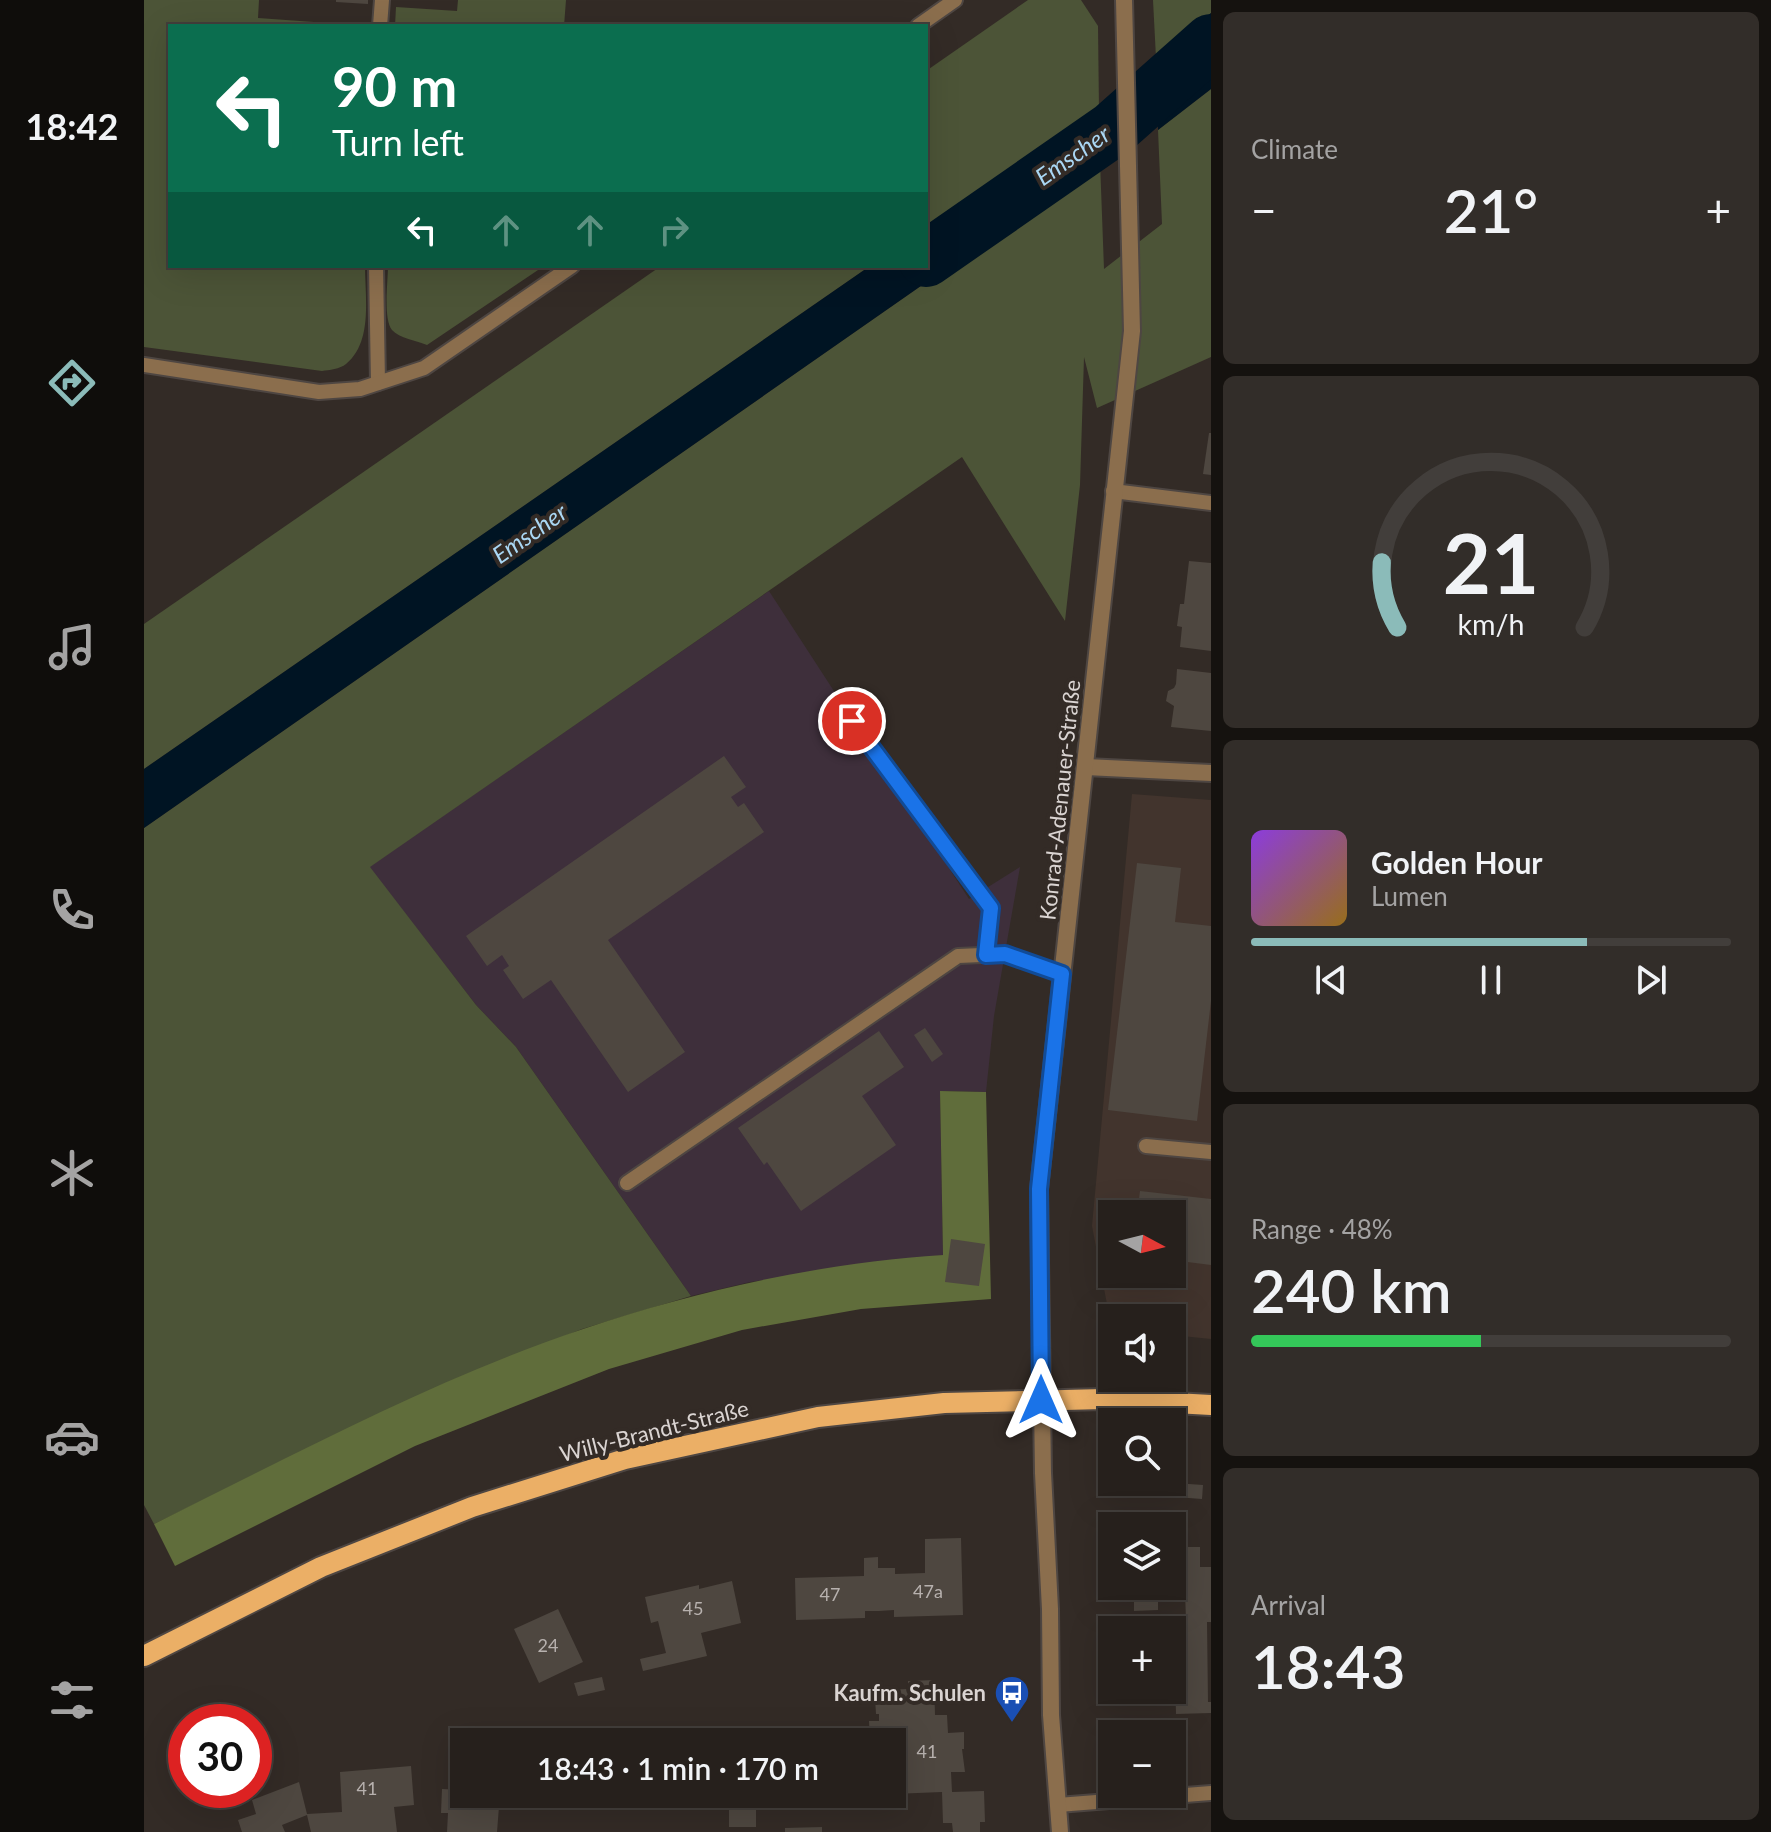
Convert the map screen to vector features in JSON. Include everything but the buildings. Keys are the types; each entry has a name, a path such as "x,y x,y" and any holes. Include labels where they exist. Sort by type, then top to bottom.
{"main road":[{"name":"Willy-Brandt-Straße","path":"144,1656 321,1567 472,1507 625,1459 818,1417 944,1403 1103,1399 1211,1405"}],"street":[{"name":"Konrad-Adenauer-Straße","path":"1060,1832 1051,1715 1041,1400 1039,1189 1132,331 1124,0"},
{"path":"1086,767 1211,773"}],"lane":[{"path":"380,24 382,0"},
{"path":"921,24 955,0"},
{"path":"376,268 378,383"},
{"path":"144,365 319,392 360,389 424,368 569,268"},
{"path":"1113,491 1211,503"},
{"path":"852,721 991,908 986,955"},
{"path":"627,1183 958,956 1005,954 1062,974"},
{"path":"1146,1146 1211,1152"},
{"path":"1058,1805 1211,1793"}],"shaded area":[{"path":"769,591 969,899 1020,867 994,1016 986,1092 940,1091 943,1255 750,1282 691,1296 516,1047 476,1005 369,867"},
{"path":"1132,794 1211,800 1211,1339 1186,1336 1186,1304 1107,1304 1104,1288 1186,1288 1186,1200 1098,1200 1098,1257 1092,1226"}],"green space":[{"path":"144,0 259,0 258,18 342,24 168,24 168,268 365,268 366,318 355,355 344,366 322,371 144,347"},
{"path":"458,0 566,0 564,24 395,24 396,7 457,11"},
{"path":"1028,0 1081,0 1098,26 1099,111 928,226 928,70"},
{"path":"1153,0 1211,0 1211,13 1156,58"},
{"path":"1211,89 1211,357 1097,408 1084,357 1080,485 1065,621 962,457 370,867 476,1005 516,1047 691,1296 582,1329 419,1396 154,1524 144,1505 144,828 1100,161 1104,269 1162,224 1158,130"},
{"path":"388,268 541,268 427,345 392,330 387,309"},
{"path":"658,268 867,268 144,769 144,624"},
{"path":"940,1091 986,1092 991,1299 861,1309 742,1330 609,1369 415,1446 175,1566 154,1524 365,1419 473,1371 583,1329 671,1302 761,1280 852,1264 943,1255"}],"water":[{"path":"1211,13 1211,89 1158,130 1156,58"},
{"path":"1099,111 1100,161 144,828 144,769 867,268 928,268 928,226"}],"waterway":[{"name":"Emscher","path":"928,258 1113,129 1211,42"}],"place":[{"name":"Kaufm. Schulen","path":"1012,1724"}],"route":[{"path":"852,721 991,908 986,955 1005,954 1062,974 1039,1189 1041,1400"}]}
